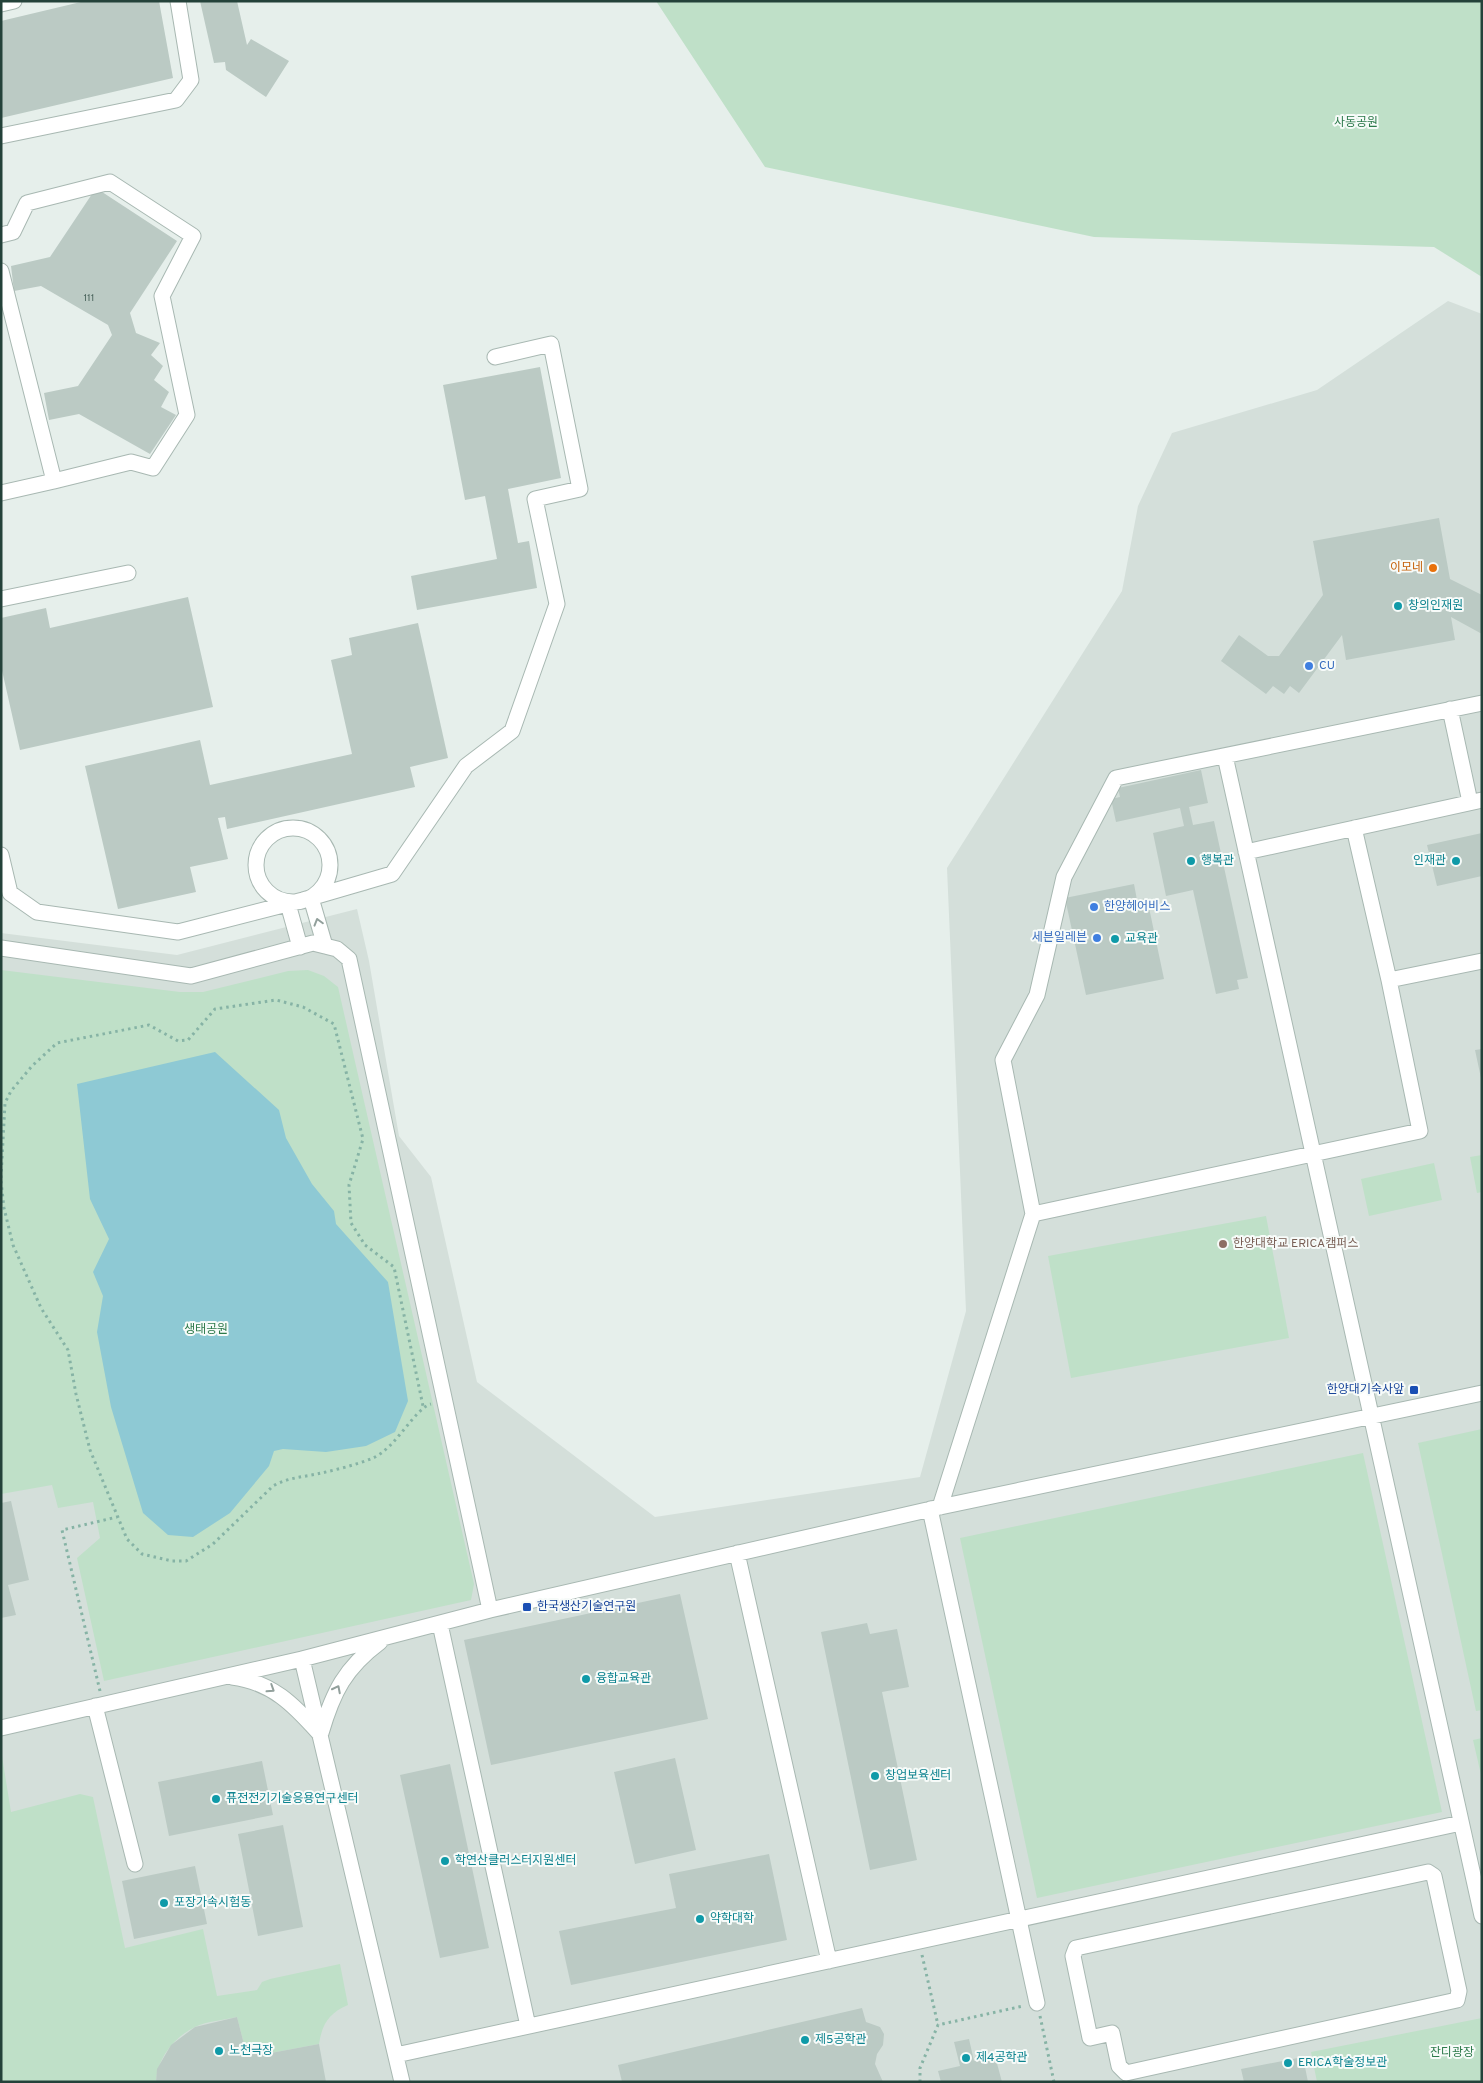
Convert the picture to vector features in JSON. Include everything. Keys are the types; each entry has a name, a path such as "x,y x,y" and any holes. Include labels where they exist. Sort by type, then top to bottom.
{"lane":[{"path":"1,4 14,1"},
{"path":"1,136 176,100 191,80 178,1"},
{"path":"1,235 13,232 26,202 110,182 193,236 162,296 187,415 153,468 131,462 1,494"},
{"path":"1,271 54,481"},
{"path":"1,855 10,893 37,912 178,932 307,899 392,874 466,766 512,731 557,604 535,499 580,489 551,344 495,357"},
{"path":"1,599 128,573"},
{"path":"1037,2002 935,1508 1033,1214 1003,1060 1037,995 1064,877 1116,778 1482,703"},
{"path":"1246,852 1476,801 1450,709"},
{"path":"1225,756 1482,1916"},
{"path":"289,828 301,829 312,834 321,842 327,852 330,864 325,881 314,895 307,899 291,902 279,899 264,888 256,872 256,860 260,848 267,838 277,831 289,828"},
{"path":"1033,1214 1420,1131 1389,980 1354,828"},
{"path":"307,899 324,946"},
{"path":"288,904 300,947"},
{"path":"1,948 191,976 313,943 337,949 349,959 490,1610"},
{"path":"1389,980 1482,961"},
{"path":"1,1728 302,1659 490,1610 935,1508 1482,1392"},
{"path":"737,1553 829,1961"},
{"path":"440,1624 528,2026"},
{"path":"320,1735 339,1685 356,1661 387,1638"},
{"path":"302,1659 402,2082"},
{"path":"225,1677 246,1679 265,1685 295,1708 320,1735"},
{"path":"99,1705 135,1864"},
{"path":"396,2055 1461,1823"},
{"path":"1428,1872 1434,1876 1459,1991 1457,2000 1126,2073 1119,2066 1112,2033 1090,2038 1073,1956 1076,1948 1428,1872"}],"path":[{"path":"276,1000 303,1007 334,1024 363,1139 349,1185 351,1222 366,1245 394,1267 423,1406 386,1450 372,1458 319,1474 284,1480 269,1490 213,1544 186,1561 172,1561 142,1554 127,1540 117,1517 90,1450 76,1394 68,1350 41,1308 13,1245 4,1208 1,1179 5,1103 10,1091 32,1066 57,1044 149,1025 178,1041 188,1040 215,1009 276,1000"},
{"path":"99,1705 62,1530 117,1517"},
{"path":"919,1941 938,2025 920,2068 920,2082"},
{"path":"938,2025 1037,2002 1054,2082"}],"shaded area":[{"name":"한양대학교 ERICA캠퍼스","path":"1448,301 1482,314 1482,2082 1,2082 1,933 177,955 357,909 369,961 399,1136 431,1177 477,1382 655,1517 920,1477 966,1311 947,868 1122,591 1138,506 1172,433 1317,390"}],"green space":[{"name":"사동공원","path":"656,1 1482,1 1482,277 1434,247 1094,237 765,167"},
{"name":"생태공원","path":"1,970 180,992 203,992 288,971 308,970 324,976 338,987 474,1584 471,1600 104,1681 77,1558 100,1538 93,1502 58,1508 52,1485 1,1494"},
{"path":"1482,1155 1482,1192 1477,1193 1470,1157"},
{"path":"1434,1163 1442,1200 1369,1216 1361,1179"},
{"path":"1266,1216 1289,1338 1071,1378 1048,1256"},
{"path":"1482,1429 1482,1710 1476,1711 1418,1443"},
{"path":"1363,1453 1442,1812 1037,1898 960,1538"},
{"path":"1482,1738 1482,1779 1473,1740"},
{"path":"1,1750 11,1812 80,1794 93,1797 125,1948 203,1929 217,1996 257,1990 262,1982 270,1979 340,1964 348,2005 331,2016 324,2025 319,2044 271,2053 268,2044 245,2048 237,2017 210,2022 187,2031 163,2057 156,2082 1,2082"},
{"name":"잔디광장","path":"1482,2018 1482,2082 1317,2082 1311,2052"}],"water":[{"path":"215,1052 279,1110 286,1138 312,1184 334,1211 336,1224 388,1282 408,1401 395,1432 366,1446 326,1452 283,1449 274,1451 269,1466 230,1513 193,1537 168,1535 143,1513 111,1407 97,1332 103,1296 93,1272 109,1239 90,1199 77,1084"}],"building":[{"path":"85,1 159,1 173,78 1,118 1,21"},
{"path":"200,1 237,1 247,45 251,39 289,61 266,97 226,70 225,62 214,63"},
{"path":"96,188 177,241 130,313 136,333 160,343 151,355 163,366 154,380 169,392 161,407 176,415 150,454 79,414 49,420 44,393 78,386 112,335 108,325 41,286 14,291 11,266 50,257"},
{"path":"540,367 561,478 508,489 518,543 529,541 537,588 417,610 411,576 497,559 485,496 465,500 443,385"},
{"name":"창의인재원","path":"1439,518 1450,579 1482,595 1482,634 1451,617 1455,640 1346,660 1342,635 1299,693 1290,686 1284,694 1273,686 1266,694 1221,661 1239,635 1268,656 1279,656 1323,595 1313,541"},
{"path":"188,597 213,707 20,750 1,666 1,618 46,608 50,628"},
{"path":"418,623 448,758 410,767 415,787 227,829 225,817 218,818 228,859 190,867 196,892 118,909 85,766 200,740 210,785 352,754 331,660 352,655 349,638"},
{"name":"행복관","path":"1201,770 1208,803 1189,807 1193,825 1214,821 1248,978 1237,980 1239,989 1216,994 1193,890 1166,896 1153,833 1184,826 1180,808 1116,822 1111,799 1120,797 1118,788"},
{"name":"인재관","path":"1482,833 1482,876 1437,886 1427,845"},
{"name":"교육관","path":"1134,884 1137,900 1147,898 1164,979 1086,995 1065,898"},
{"path":"1482,1049 1482,1078 1481,1078 1475,1050"},
{"path":"11,1501 29,1580 8,1585 16,1615 1,1618 1,1503"},
{"name":"융합교육관","path":"680,1594 708,1719 491,1765 464,1640"},
{"name":"창업보육센터","path":"867,1623 870,1634 897,1629 909,1687 882,1692 917,1860 870,1870 821,1632"},
{"path":"675,1758 696,1850 635,1864 614,1772"},
{"name":"퓨전전기기술응용연구센터","path":"262,1761 273,1815 169,1836 158,1782"},
{"name":"학연산클러스터지원센터","path":"450,1764 489,1948 440,1958 400,1775"},
{"path":"283,1825 303,1927 258,1936 238,1834"},
{"name":"약학대학","path":"769,1854 787,1940 571,1985 559,1931 676,1908 669,1874"},
{"name":"포장가속시험동","path":"195,1866 207,1924 134,1939 122,1881"},
{"name":"제5공학관","path":"862,2008 866,2022 880,2027 884,2034 883,2045 877,2054 875,2064 883,2082 622,2082 618,2065"},
{"name":"노천극장","path":"237,2017 245,2048 268,2044 271,2053 319,2044 326,2082 156,2082 157,2069 171,2045 195,2027"},
{"name":"제4공학관","path":"969,2039 974,2061 995,2056 1002,2082 941,2082 938,2071 960,2066 954,2042"},
{"name":"ERICA학술정보관","path":"1303,2057 1308,2082 1244,2082 1241,2069"}],"place":[{"name":"이모네","path":"1433,568"},
{"name":"창의인재원","path":"1398,606"},
{"name":"CU","path":"1309,666"},
{"name":"행복관","path":"1191,861"},
{"name":"인재관","path":"1456,861"},
{"name":"한양헤어비스","path":"1094,907"},
{"name":"세븐일레븐","path":"1097,938"},
{"name":"교육관","path":"1115,939"},
{"name":"한양대학교 ERICA캠퍼스","path":"1223,1244"},
{"name":"한양대기숙사앞","path":"1414,1390"},
{"name":"한국생산기술연구원","path":"527,1607"},
{"name":"융합교육관","path":"586,1679"},
{"name":"창업보육센터","path":"875,1776"},
{"name":"퓨전전기기술응용연구센터","path":"216,1799"},
{"name":"학연산클러스터지원센터","path":"445,1861"},
{"name":"포장가속시험동","path":"164,1903"},
{"name":"약학대학","path":"700,1919"},
{"name":"제5공학관","path":"805,2040"},
{"name":"노천극장","path":"219,2051"},
{"name":"제4공학관","path":"966,2058"},
{"name":"ERICA학술정보관","path":"1288,2063"}]}
